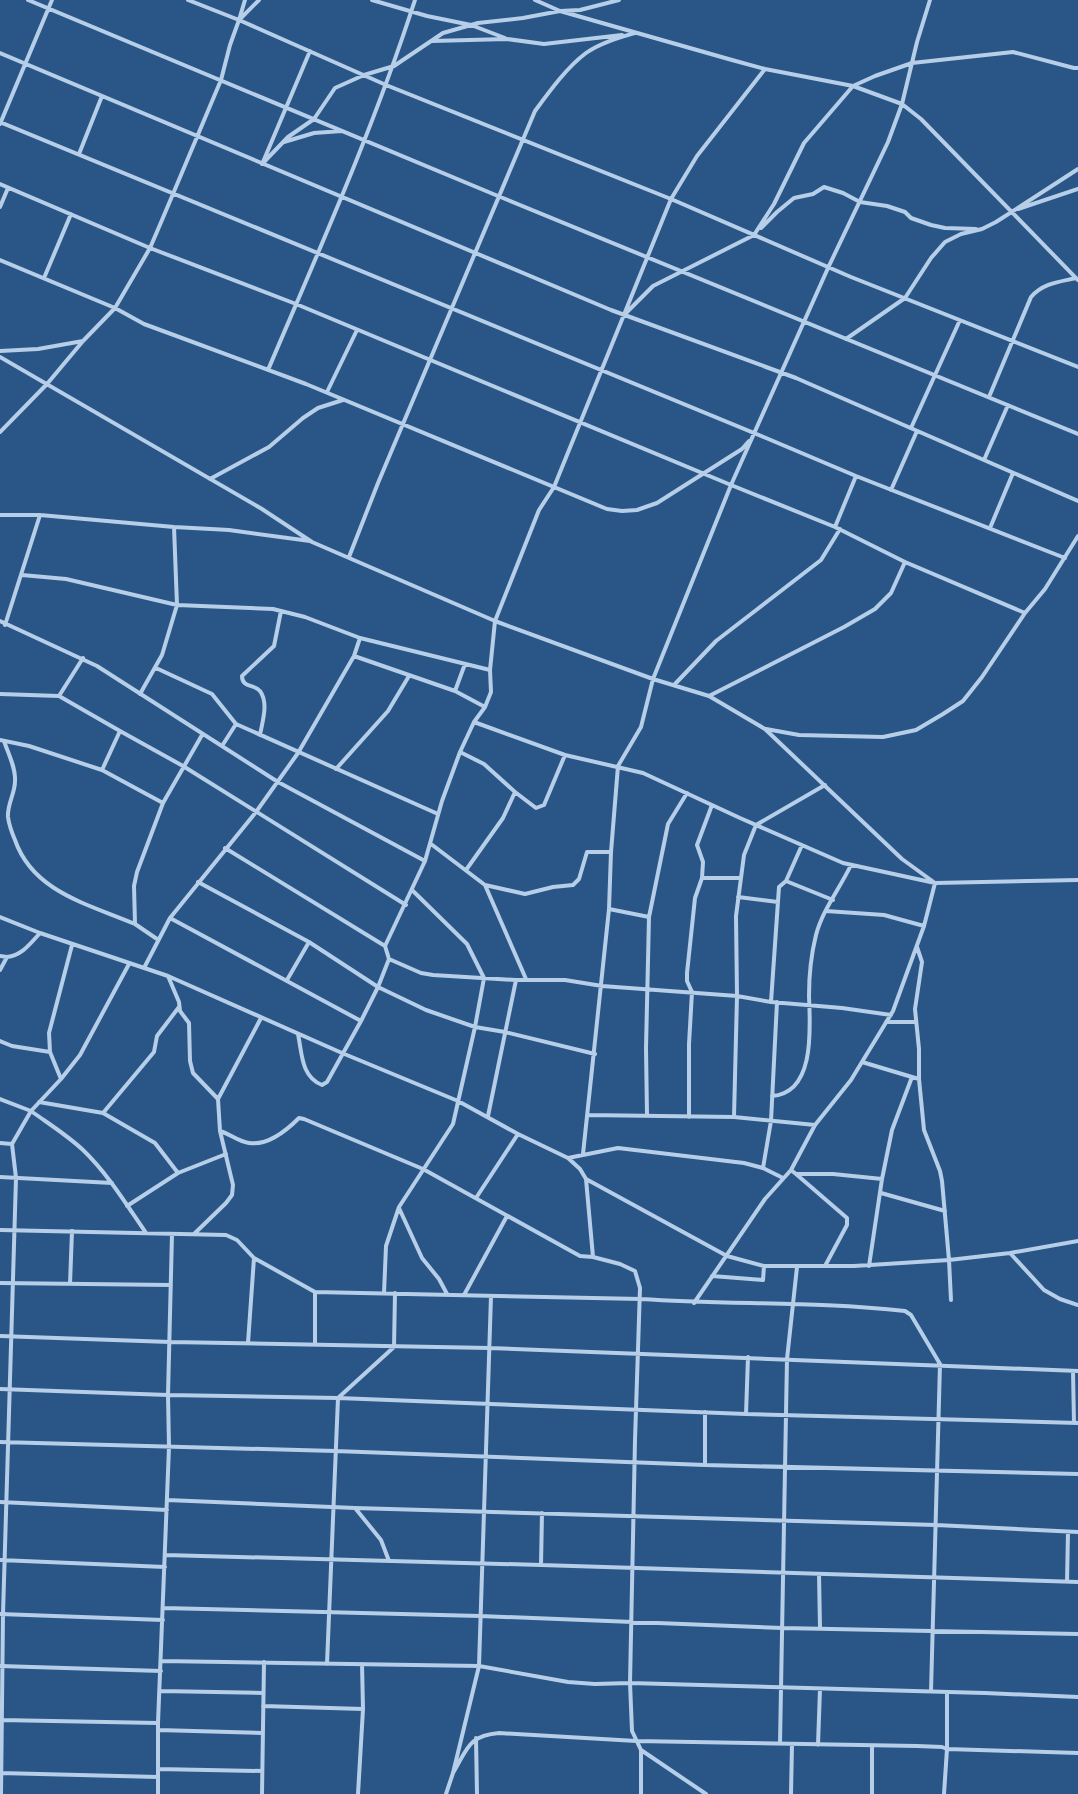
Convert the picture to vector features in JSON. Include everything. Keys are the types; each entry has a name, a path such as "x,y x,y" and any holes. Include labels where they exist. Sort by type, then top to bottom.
{"street":[{"path":"28,0 498,196 1078,434"},
{"path":"52,0 0,123 174,193 856,476 1065,558"},
{"path":"188,0 239,20 386,85 671,199 828,268 1078,367"},
{"path":"0,432 47,384 83,341 115,308 150,248 221,80 230,45 245,0"},
{"path":"239,20 259,0"},
{"path":"256,4 264,0"},
{"path":"372,0 471,25 507,39"},
{"path":"268,370 365,140 394,66 415,0"},
{"path":"535,0 560,11 636,33 766,69 853,86 902,104 921,119 1077,279"},
{"path":"262,164 283,142 314,119 335,88 364,75 394,66 443,33 471,25 560,11 580,10 619,0"},
{"path":"583,1154 595,1054 609,909 611,852 618,766 641,727 653,679 730,485 828,268 888,142 902,104 930,0"},
{"path":"431,41 507,39 544,44 636,33"},
{"path":"349,557 534,111 553,86 586,53 611,40 636,33"},
{"path":"262,164 310,51"},
{"path":"754,235 774,204 804,143 853,86 875,76 912,63 1013,52 1078,68"},
{"path":"0,53 197,137 624,314 781,373 1078,501"},
{"path":"385,946 413,891 425,861 431,844 438,814 460,752 474,722 485,707 491,692 490,670 495,621 538,510 554,486 671,199 697,156 766,69"},
{"path":"79,154 102,96"},
{"path":"283,142 314,133 343,131"},
{"path":"846,339 905,298 931,258 945,242 961,234 982,229 996,222 1078,169"},
{"path":"0,184 150,248 296,304 730,485 835,526 905,562 1025,613"},
{"path":"624,314 653,286 684,272 754,235 777,212 794,198 812,194 824,187 843,193 860,202 887,206 905,212 911,218 945,228 982,229"},
{"path":"0,207 8,188"},
{"path":"1010,212 1078,189"},
{"path":"44,278 71,214"},
{"path":"0,260 115,308 144,324 327,392 607,509 622,511 637,510 657,503 742,449 752,438"},
{"path":"989,397 1031,297 1038,288 1049,284 1077,279"},
{"path":"911,428 936,376 960,320"},
{"path":"327,392 357,330"},
{"path":"0,351 38,349 83,341"},
{"path":"0,357 262,509 312,542 495,621 653,679 675,684 709,696 765,729 902,859 935,883"},
{"path":"210,479 269,447 303,418 318,408 344,400"},
{"path":"984,460 1008,405"},
{"path":"891,490 917,431"},
{"path":"990,528 1013,473"},
{"path":"835,526 856,476"},
{"path":"0,515 40,515 174,527 229,530 312,542"},
{"path":"5,625 40,515"},
{"path":"140,694 162,655 176,605 174,527"},
{"path":"675,684 720,638 821,560 840,529"},
{"path":"765,729 799,735 883,737 916,730 963,701 982,677 1025,613 1045,588 1078,536"},
{"path":"709,696 844,627 875,608 891,593 905,562"},
{"path":"22,575 66,579 176,605 281,611 305,617 360,638 490,670"},
{"path":"260,735 264,711 261,694 259,690 245,684 242,680 242,676 274,646 281,611"},
{"path":"0,621 5,625 84,658 202,735 278,782 425,861"},
{"path":"144,968 157,939 170,918 225,848 256,812 298,753 354,656 360,638"},
{"path":"354,656 454,692 485,707"},
{"path":"59,696 84,658"},
{"path":"454,692 466,664"},
{"path":"156,668 212,694 236,724 298,753 336,768 438,814"},
{"path":"336,768 396,701 409,676"},
{"path":"0,694 59,696 183,766 406,905"},
{"path":"474,722 565,755 643,773 756,825 851,865 935,883 1078,880"},
{"path":"222,746 236,724"},
{"path":"102,770 120,731"},
{"path":"134,924 133,911 135,879 163,803 202,735"},
{"path":"2,740 55,754 102,770 163,803"},
{"path":"2,740 16,780 8,816 10,827 22,858 35,874 46,884 134,924 157,939"},
{"path":"460,752 484,764 515,792 536,808 541,808 544,805 565,755"},
{"path":"734,1117 737,996 736,916 744,855 756,825 825,785"},
{"path":"466,870 503,818 515,792"},
{"path":"647,1115 647,989 649,917 668,824 687,793"},
{"path":"689,1117 689,1044 692,992 687,981 687,973 695,898 702,878 703,862 697,845 712,805"},
{"path":"431,844 485,885 525,894 553,887 573,885 579,879 587,852 611,852"},
{"path":"771,1002 779,887 786,881 802,845"},
{"path":"225,848 385,946 389,959 378,987 327,1082 322,1085 316,1083 310,1078 305,1069 298,1034"},
{"path":"772,1096 782,1095 790,1090 799,1078 810,1046 811,964 816,934 826,911 851,865"},
{"path":"702,878 741,878"},
{"path":"786,881 833,900"},
{"path":"198,882 309,942 378,987 426,1010 475,1027 505,1032 595,1054"},
{"path":"694,1303 765,1199 791,1170 815,1125 851,1080 891,1015 924,926 935,883"},
{"path":"485,885 526,979"},
{"path":"384,1293 386,1246 399,1207 452,1124 475,1027 484,978 467,944 413,891"},
{"path":"738,896 778,902"},
{"path":"609,909 649,917"},
{"path":"826,911 884,915 924,926"},
{"path":"0,917 72,945 168,976 342,1053 458,1101 488,1116 518,1134 568,1158 580,1169 586,1179 593,1257"},
{"path":"170,918 361,1021"},
{"path":"0,956 17,956 40,933"},
{"path":"287,980 309,942"},
{"path":"61,1078 50,1052 49,1033 72,945"},
{"path":"917,946 922,962 918,983 916,1022 919,1049 919,1079 924,1130 940,1171 949,1260 950,1300"},
{"path":"0,970 7,957"},
{"path":"389,959 421,973 433,975 516,980 565,980 602,986 737,996 771,1002 842,1008 891,1015"},
{"path":"1,1794 2,1614 10,1442 11,1337 14,1283 16,1178 12,1144 31,1111 80,1055 129,964"},
{"path":"168,976 179,1002 180,1011 189,1023 190,1061 193,1073 218,1099"},
{"path":"488,1116 516,980"},
{"path":"762,1168 770,1121 777,1002"},
{"path":"103,1112 154,1052 157,1036 179,1007"},
{"path":"194,1234 226,1203 232,1194 233,1185 220,1131 218,1099 262,1018"},
{"path":"886,1022 916,1022"},
{"path":"0,1041 19,1048 50,1052"},
{"path":"862,1062 919,1079"},
{"path":"870,1266 882,1179 892,1130 912,1077"},
{"path":"0,1099 31,1111 79,1146 112,1183 146,1233"},
{"path":"39,1102 103,1112 155,1143 178,1172"},
{"path":"587,1115 734,1117 815,1125"},
{"path":"220,1131 250,1144 262,1142 283,1134 299,1118 423,1169 580,1256 593,1257 620,1264 635,1272 639,1281 641,1299 630,1623 630,1718 636,1741 641,1750 706,1794"},
{"path":"476,1198 518,1134"},
{"path":"0,1143 12,1144"},
{"path":"568,1158 618,1148 726,1160 762,1168 783,1178"},
{"path":"128,1206 178,1172 226,1154"},
{"path":"791,1170 847,1218 848,1225 825,1266"},
{"path":"796,1174 833,1174 882,1179"},
{"path":"0,1177 112,1183"},
{"path":"586,1179 727,1256 764,1266 870,1266 949,1260 1010,1253 1078,1241"},
{"path":"881,1193 945,1211"},
{"path":"399,1207 422,1258 439,1279 447,1294"},
{"path":"464,1295 507,1216"},
{"path":"0,1230 226,1235 237,1240 254,1258 315,1292 641,1299 694,1303 792,1304 905,1311 911,1316 940,1364 931,1691"},
{"path":"70,1284 72,1231"},
{"path":"158,1794 158,1723 162,1661 169,1447 168,1395 172,1234"},
{"path":"1010,1253 1044,1290 1060,1299 1078,1305"},
{"path":"248,1343 254,1258"},
{"path":"712,1276 763,1280 764,1266"},
{"path":"780,1744 787,1359 797,1266"},
{"path":"0,1283 171,1286"},
{"path":"315,1292 316,1344"},
{"path":"328,1664 330,1560 335,1506 335,1451 338,1398 394,1346 395,1293"},
{"path":"446,1794 453,1773 479,1666 491,1296"},
{"path":"0,1336 170,1342 489,1348 940,1364 1076,1371 1076,1423 746,1414 338,1398 168,1395 0,1389"},
{"path":"746,1414 748,1357"},
{"path":"704,1465 705,1412"},
{"path":"0,1442 335,1451 635,1461 786,1468 1078,1474"},
{"path":"167,1500 355,1508 484,1511 783,1522 936,1525 1078,1532"},
{"path":"0,1502 167,1510"},
{"path":"355,1508 381,1540 389,1561"},
{"path":"541,1565 542,1513"},
{"path":"1067,1582 1068,1532"},
{"path":"165,1555 483,1563 633,1569 782,1572 1078,1582"},
{"path":"0,1560 165,1567"},
{"path":"820,1574 820,1628"},
{"path":"163,1608 480,1616 782,1628 1078,1634"},
{"path":"2,1614 163,1620"},
{"path":"162,1661 479,1666 568,1682 595,1684 630,1683 985,1692 1078,1697"},
{"path":"262,1794 264,1662"},
{"path":"358,1794 363,1709 362,1664"},
{"path":"1,1666 161,1670"},
{"path":"818,1745 820,1688"},
{"path":"160,1691 263,1693"},
{"path":"944,1794 947,1749 947,1692"},
{"path":"263,1706 363,1709"},
{"path":"1,1720 158,1723"},
{"path":"158,1730 263,1733"},
{"path":"453,1773 471,1743 476,1738 484,1734 499,1732 636,1741 917,1746 942,1747 947,1749 1078,1753"},
{"path":"476,1738 477,1794"},
{"path":"791,1794 792,1744"},
{"path":"872,1746 872,1794"},
{"path":"641,1750 641,1794"},
{"path":"158,1769 262,1771"},
{"path":"1,1773 158,1777"}]}
